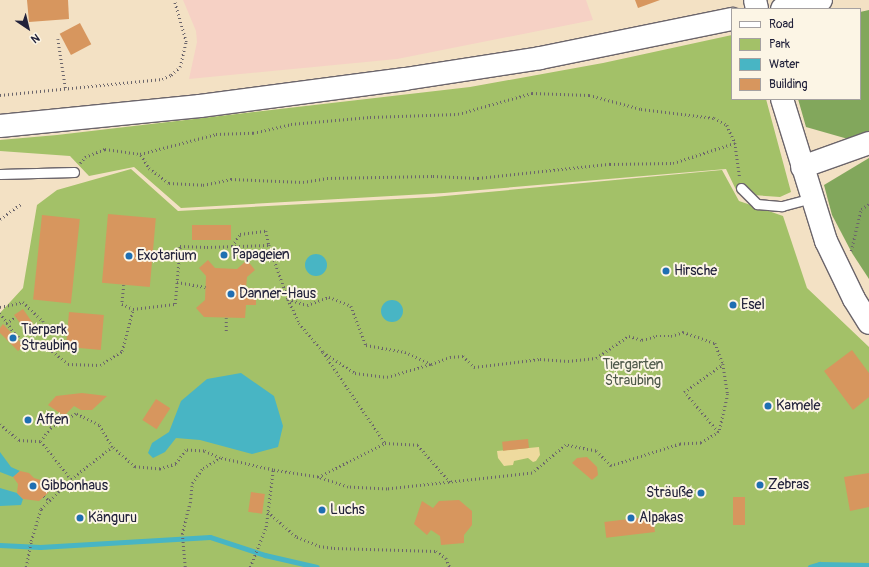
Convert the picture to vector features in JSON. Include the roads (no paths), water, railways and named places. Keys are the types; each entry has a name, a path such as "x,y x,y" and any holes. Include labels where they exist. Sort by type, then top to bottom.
{"main road":[{"path":"786,8 821,0"},
{"path":"0,126 200,106 405,79 540,58 731,20"},
{"path":"782,100 826,241 854,299 869,323"},
{"path":"802,167 869,143"}],"lane":[{"path":"0,174 74,172"},
{"path":"741,188 757,204 782,206 812,198"}],"water":[{"path":"316,254 324,257 327,265 324,273 316,276 308,273 305,265 308,257"},
{"path":"392,300 400,303 403,311 400,319 392,322 384,319 381,311 384,303"},
{"path":"241,373 274,396 283,426 278,447 252,454 200,440 176,438 165,452 153,458 148,453 152,443 169,432 181,401 207,379"},
{"path":"0,452 11,467 20,471 13,477 0,472"},
{"path":"0,488 17,493 23,499 21,505 0,506"}],"waterway":[{"path":"0,545 40,547 210,537 265,555 317,567"},
{"path":"810,567 820,564 869,565"}],"place":[{"name":"Papageien","path":"224,255"},
{"name":"Exotarium","path":"129,256"},
{"name":"Hirsche","path":"666,271"},
{"name":"Danner-Haus","path":"231,294"},
{"name":"Esel","path":"733,305"},
{"name":"Tierpark Straubing","path":"13,338"},
{"name":"Kamele","path":"768,406"},
{"name":"Affen","path":"28,420"},
{"name":"Zebras","path":"760,485"},
{"name":"Gibbonhaus","path":"33,486"},
{"name":"Sträuße","path":"701,493"},
{"name":"Luchs","path":"322,510"},
{"name":"Känguru","path":"80,518"},
{"name":"Alpakas","path":"631,518"}],"park label":[{"name":"Tiergarten Straubing","path":"633,374"}]}
